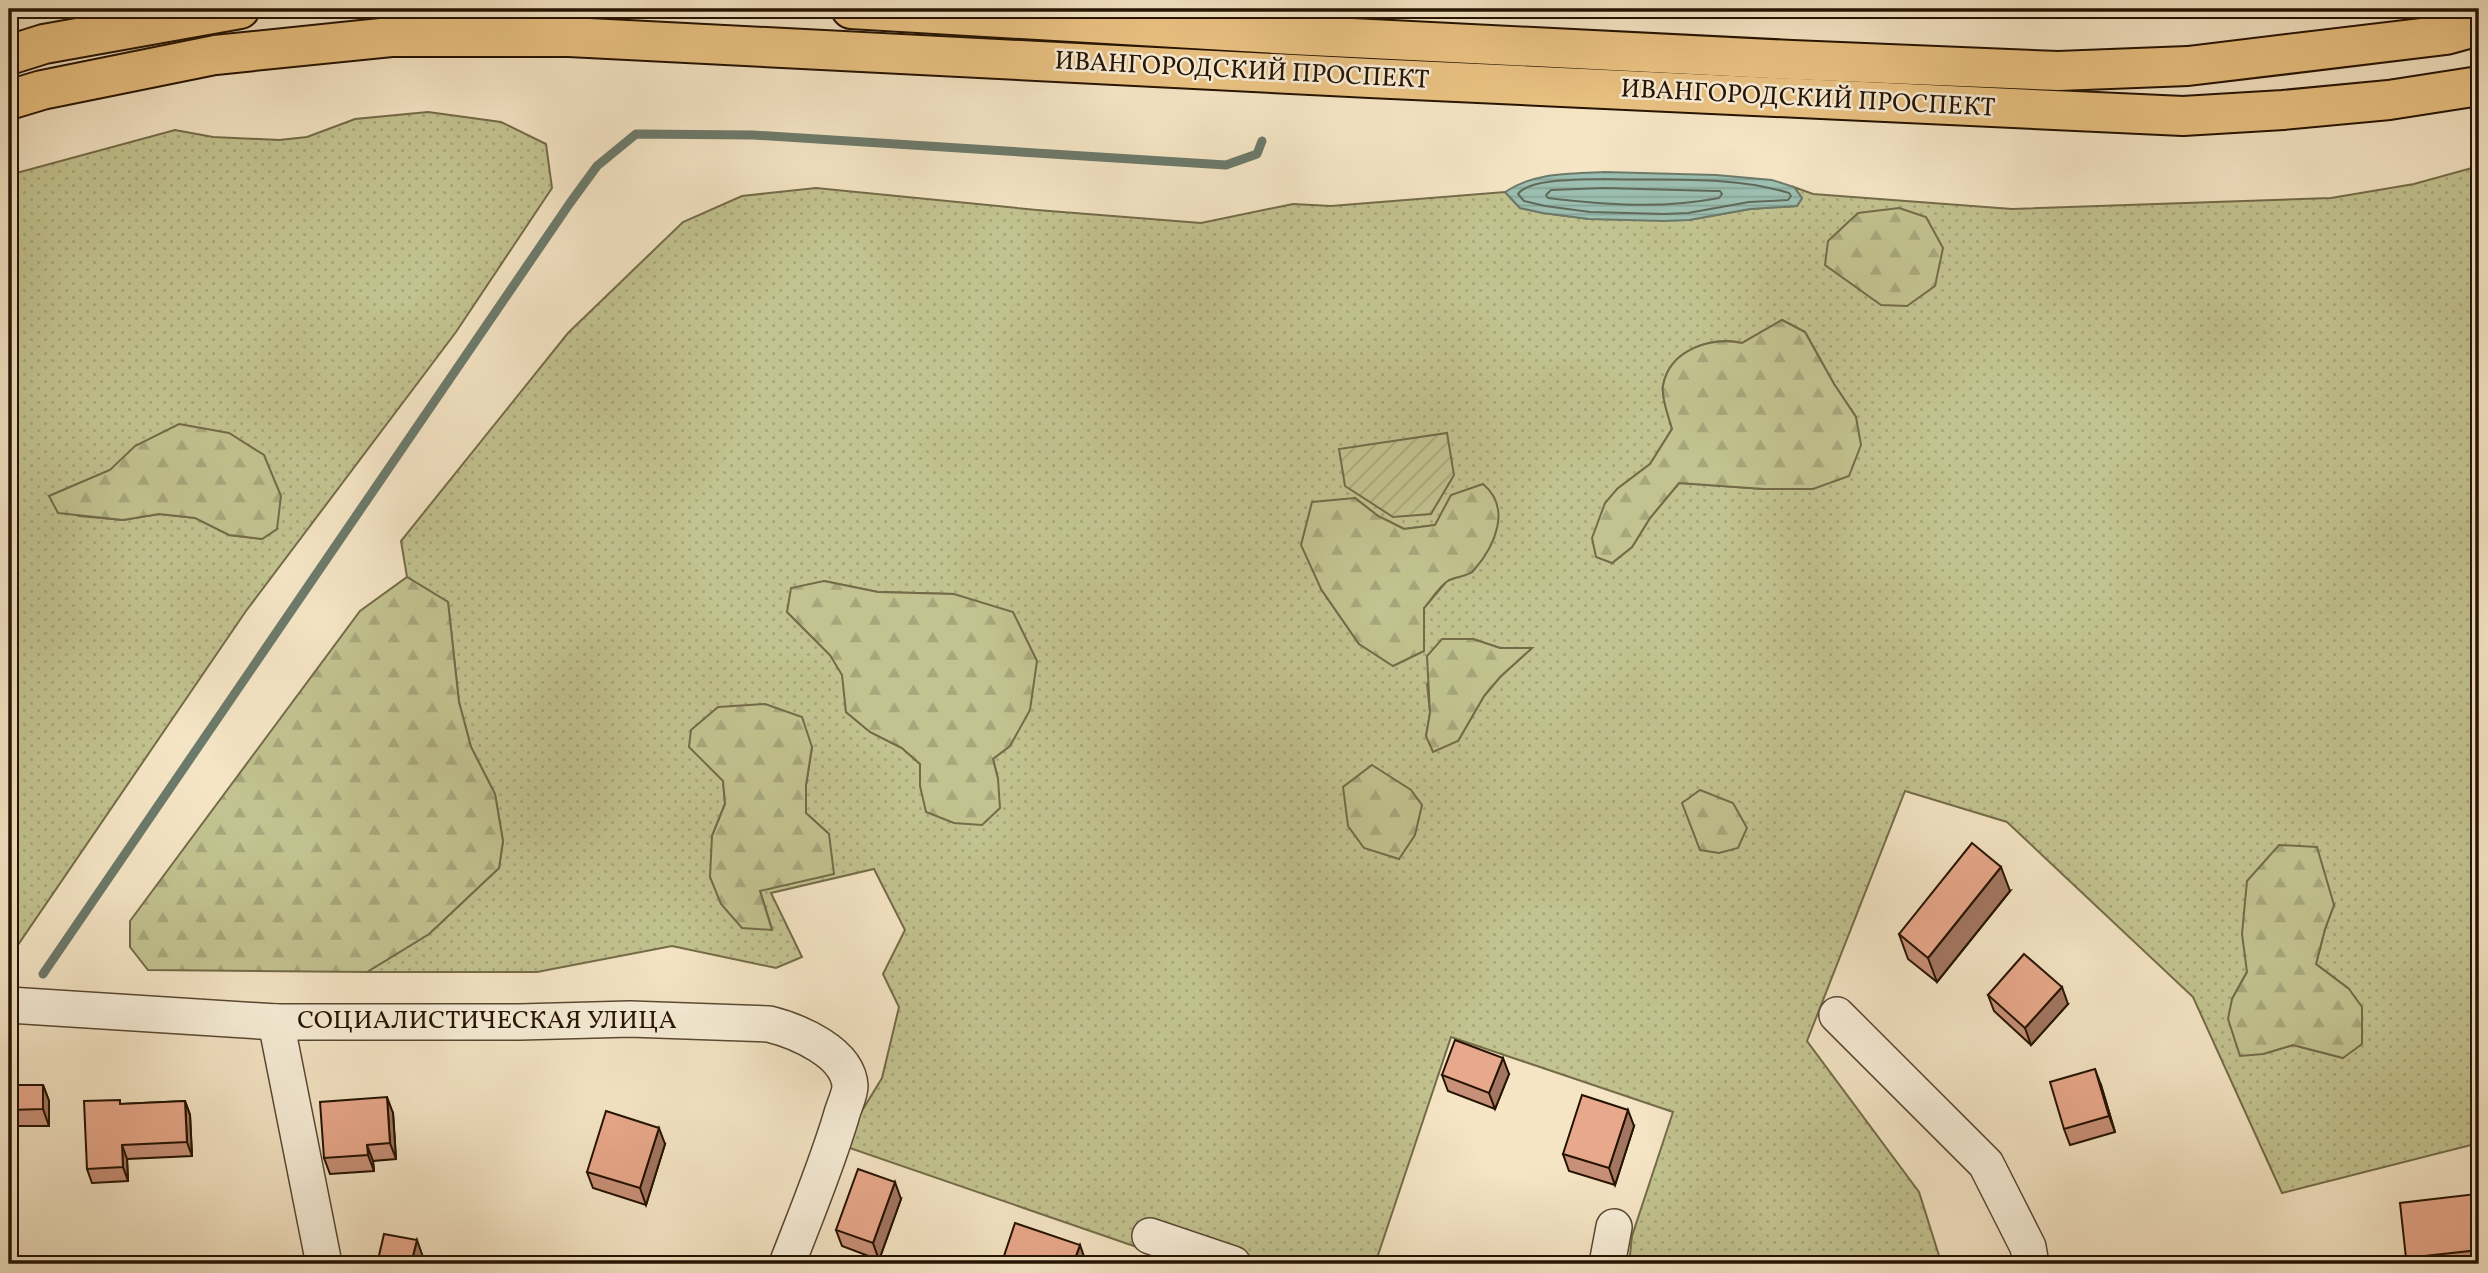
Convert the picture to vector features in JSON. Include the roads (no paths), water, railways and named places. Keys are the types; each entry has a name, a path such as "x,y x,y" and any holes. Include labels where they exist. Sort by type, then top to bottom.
{"highway":[{"path":"9,55 44,44 240,9"},
{"name":"ИВАНГОРОДСКИЙ ПРОСПЕКТ","path":"851,9 1292,35 2058,71 2188,66 2446,35 2479,26"},
{"name":"ИВАНГОРОДСКИЙ ПРОСПЕКТ","path":"9,100 42,90 215,55 391,37 569,37 2183,116 2389,100 2479,86"}],"street":[{"name":"СОЦИАЛИСТИЧЕСКАЯ УЛИЦА","path":"9,1005 276,1022 630,1019 769,1024 791,1029 840,1060 850,1086 824,1170 787,1264"},
{"path":"1837,1015 1986,1164 2028,1247 2031,1264"},
{"path":"276,1022 324,1264"},
{"path":"1607,1264 1614,1227"},
{"path":"1150,1236 1233,1264"}],"water":[{"path":"1604,172 1716,175 1772,180 1794,187 1802,198 1797,206 1750,209 1689,220 1664,221 1589,219 1543,213 1520,208 1505,192 1516,185 1540,177"}],"waterway":[{"path":"43,974 570,203 597,166 636,134 753,135 1226,165 1257,154 1262,141"}]}
